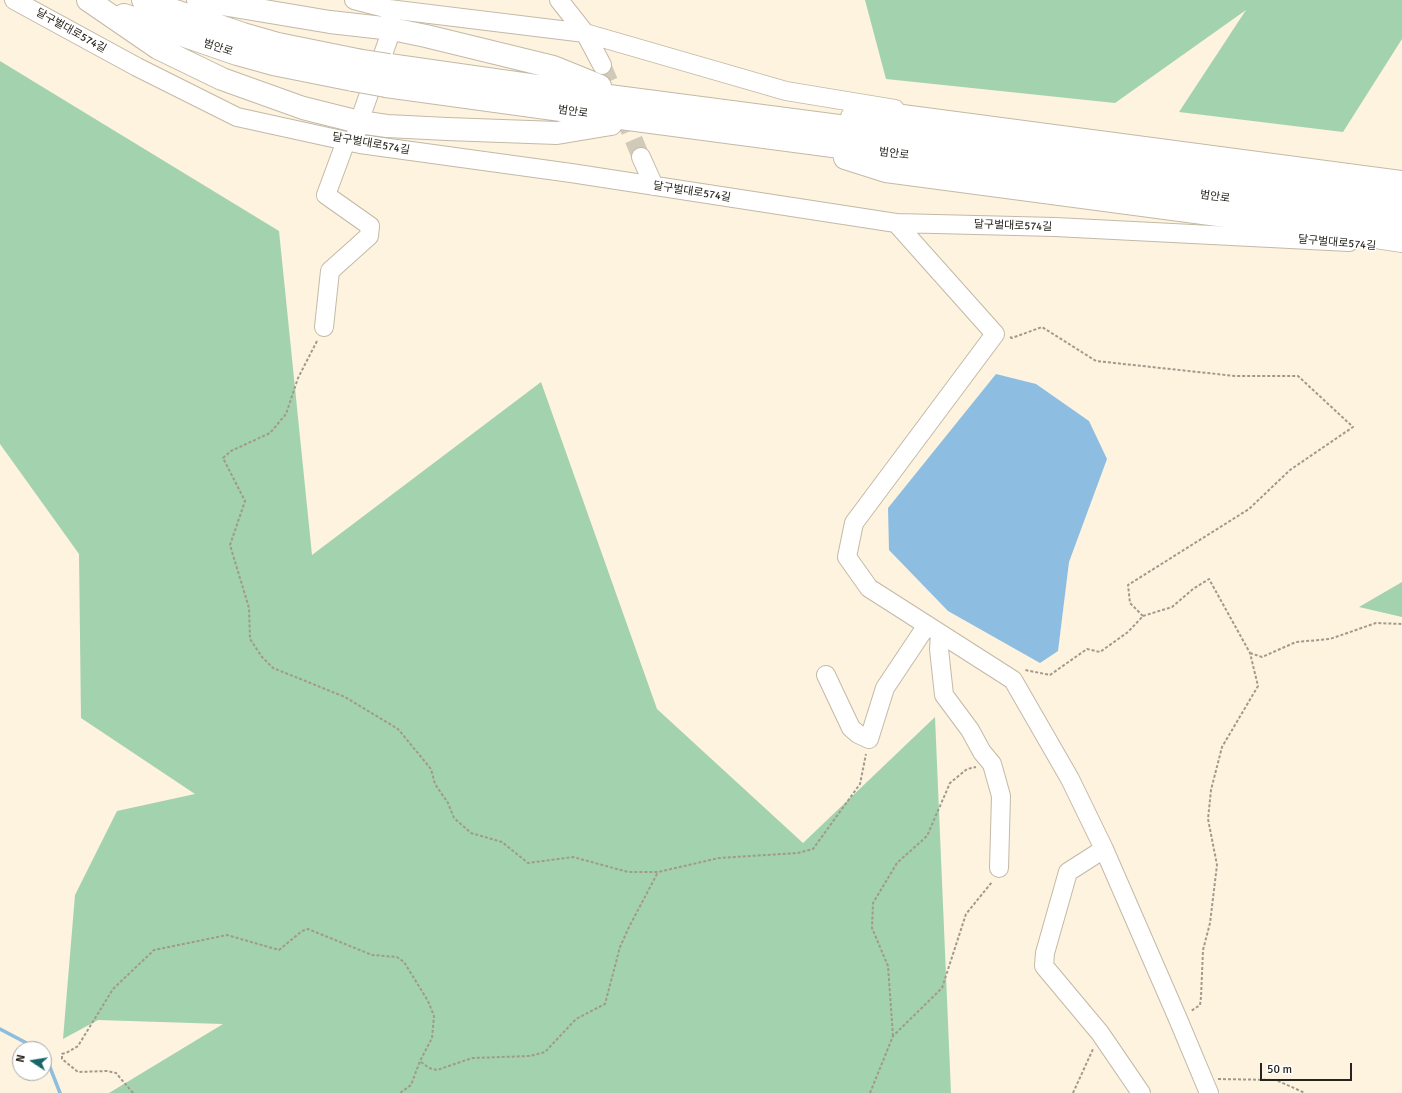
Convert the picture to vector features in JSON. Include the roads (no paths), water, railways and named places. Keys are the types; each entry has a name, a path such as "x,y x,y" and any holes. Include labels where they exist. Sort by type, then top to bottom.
{"highway":[{"name":"범안로","path":"88,0 117,12 237,54 273,64 355,70"},
{"path":"88,0 158,48 222,79 303,108 359,122 387,126 557,133 636,120"},
{"name":"범안로","path":"143,0 355,70"},
{"path":"198,0 330,22 389,13 426,36 553,67 629,98"},
{"path":"355,70 388,75"},
{"name":"범안로","path":"388,75 629,98 1168,170 1402,204"},
{"name":"범안로","path":"388,75 636,120 1150,188 1402,224"},
{"path":"796,120 895,115 1402,182"},
{"path":"787,140 886,171 1316,228 1402,241"}],"street":[{"name":"달구벌대로574길","path":"14,0 137,67 237,117 350,142 896,223 1056,227 1345,241 1402,249"},
{"path":"354,0 389,13 585,33 786,91 1034,133"},
{"path":"559,0 585,33 602,65"},
{"path":"324,327 330,271 369,236 370,226 326,195 359,122 389,13"},
{"path":"641,157 654,186"},
{"path":"896,223 995,334 854,523 847,557 869,588 1013,680 1070,779 1104,849 1178,1019 1213,1086"},
{"path":"826,675 851,728 858,734 869,739 885,688 933,630"},
{"path":"933,630 939,649 944,695 970,730 982,752 992,764 1001,796 999,868"},
{"path":"1104,849 1068,872 1045,953 1044,966 1100,1033 1142,1093"}],"water":[{"path":"996,374 1036,384 1089,421 1107,459 1069,562 1058,651 1040,663 948,611 889,550 888,508"}],"waterway":[{"path":"0,1029 23,1041"},
{"path":"52,1072 60,1093"}],"tunnel":[{"path":"602,65 641,157"}]}
